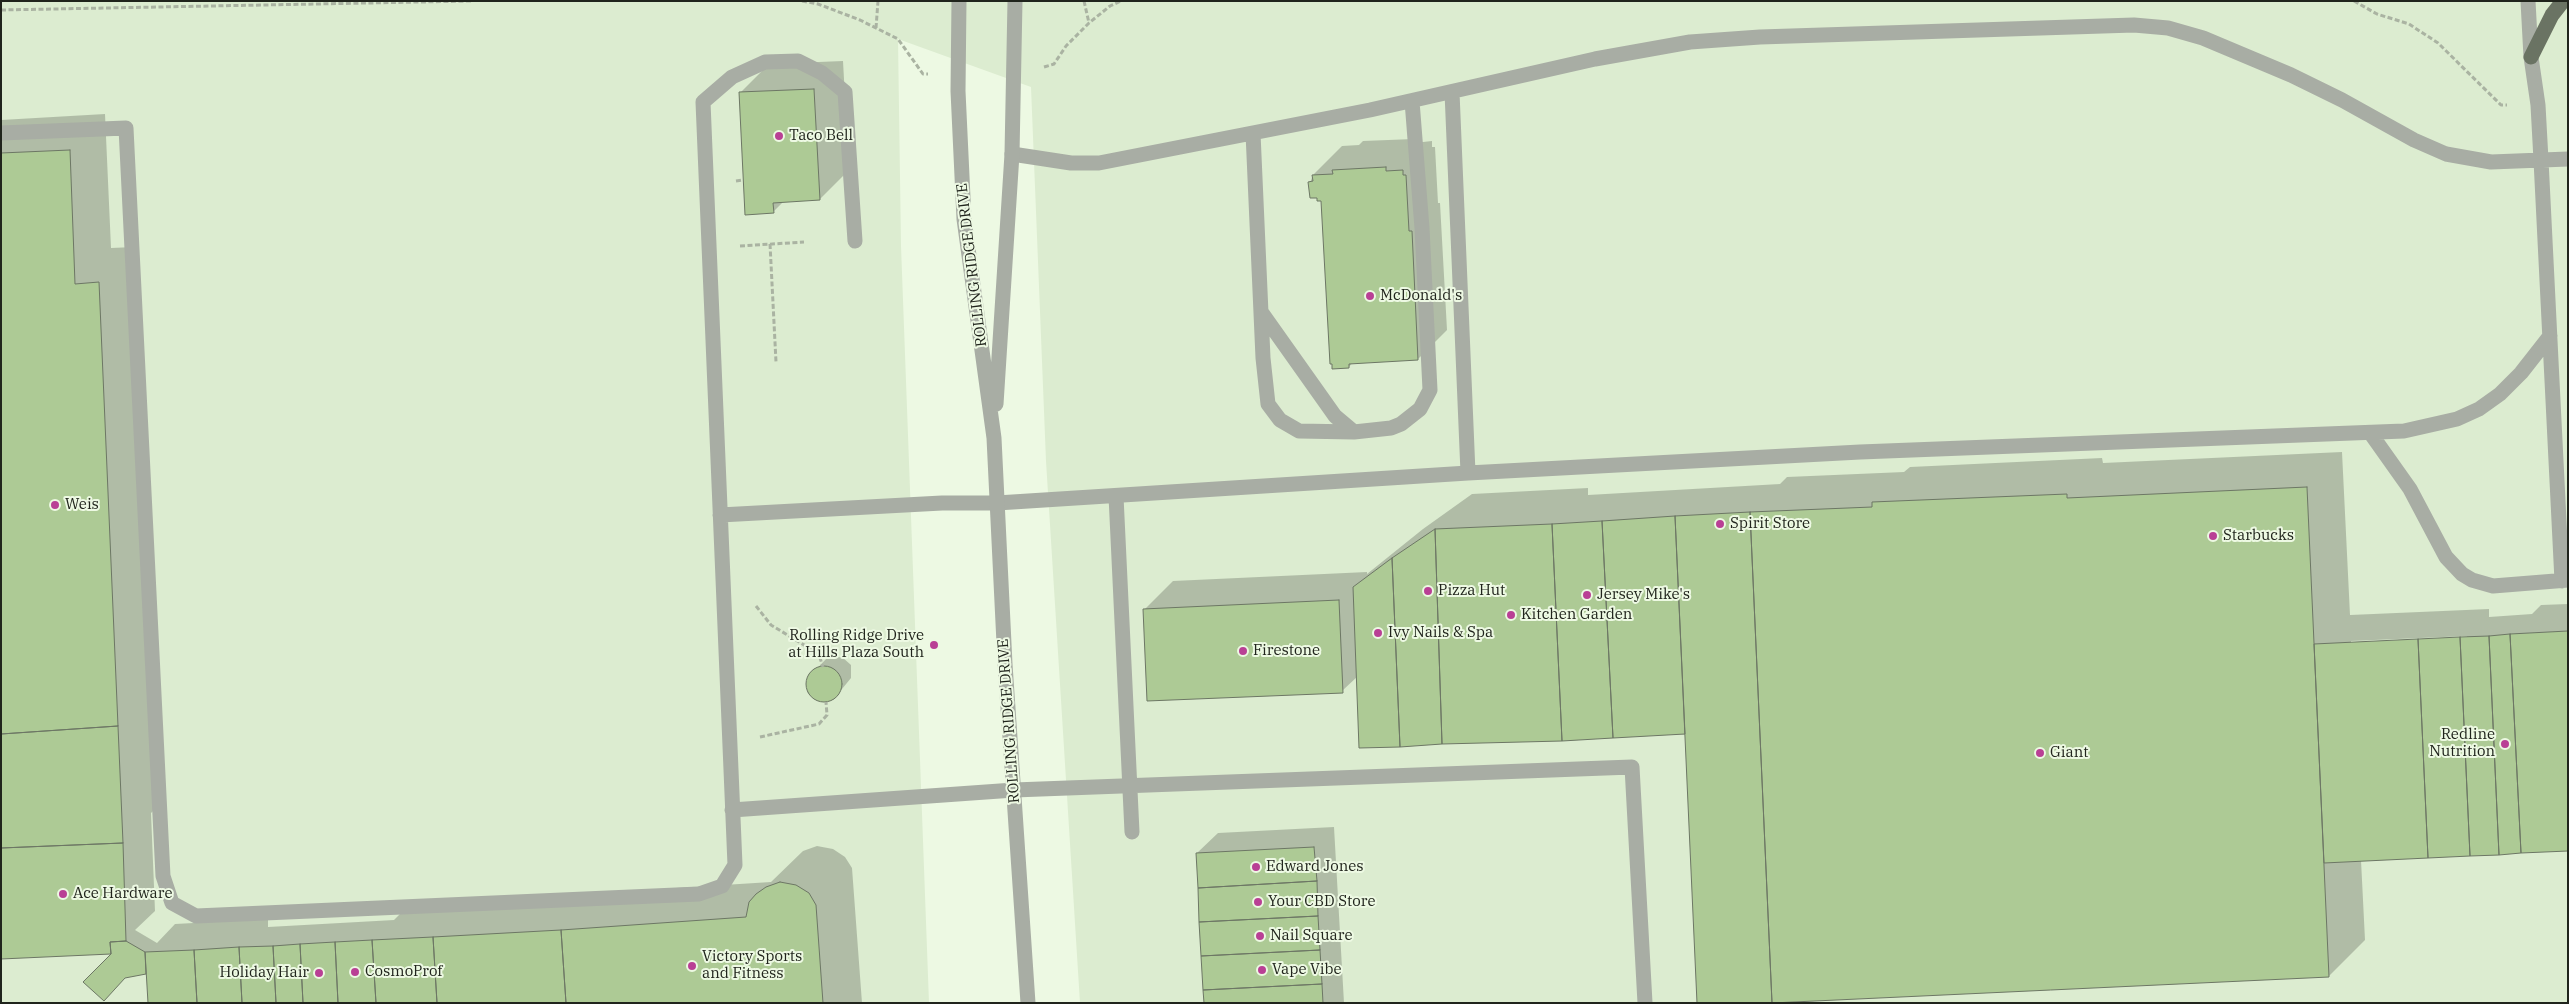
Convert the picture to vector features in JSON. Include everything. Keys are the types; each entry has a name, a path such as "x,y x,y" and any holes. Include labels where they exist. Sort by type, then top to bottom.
{"main road":[{"path":"2531,57 2552,15 2562,1"}],"street":[{"name":"ROLLING RIDGE DRIVE","path":"959,1 958,91 964,219 994,438 1028,1003"},
{"name":"ROLLING RIDGE DRIVE","path":"994,438 1012,154 1016,1"},
{"path":"2371,434 2410,489 2446,557 2462,574 2472,580 2493,586 2565,580 2550,336 2542,160 2538,105 2531,57 2528,1"},
{"path":"1012,154 1070,163 1090,163 1412,101 1595,59 1690,42 1760,37 2150,26 2203,38 2291,75 2342,100 2438,152 2456,157 2491,162 2568,159"},
{"path":"1,133 126,128 163,876 172,903 196,916 699,894 722,886 735,865 703,102 732,77 765,62 798,61 822,73 845,92 855,241"},
{"path":"1452,92 1468,473"},
{"path":"1253,132 1266,396 1274,414 1286,425 1299,431 1354,432 1391,428 1401,424 1420,409 1430,390 1422,228 1412,101"},
{"path":"1262,313 1335,416 1354,432"},
{"path":"720,515 933,504 997,503 1468,473 1860,452 2371,434 2430,426 2457,419 2479,409 2500,394 2521,374 2550,336"},
{"path":"1116,496 1132,832"},
{"path":"732,810 1014,790 1632,768 1645,1003"}],"path":[{"path":"1,10 472,1"},
{"path":"802,1 843,13 898,39 923,74"},
{"path":"876,28 878,1"},
{"path":"1084,1 1089,24"},
{"path":"1042,68 1054,64 1066,46 1089,24 1110,6 1121,1"},
{"path":"2354,1 2377,14 2409,24 2438,43 2501,105"},
{"path":"727,182 743,180"},
{"path":"731,247 804,242"},
{"path":"770,244 776,362"},
{"path":"752,602 771,626 814,651 820,658 823,667"},
{"path":"760,737 819,724 827,715 826,702"}],"shaded area":[{"path":"1,1 2568,1 2568,1003 1080,1003 1046,461 1031,87 898,39 901,246 929,1003 1,1003"}],"building":[{"name":"Taco Bell","path":"814,89 820,200 773,203 774,213 745,215 739,92"},
{"name":"Weis","path":"70,150 75,284 99,282 118,726 1,734 1,153"},
{"name":"McDonald's","path":"1386,167 1386,171 1403,170 1403,175 1406,175 1409,231 1412,231 1418,360 1349,364 1349,368 1332,369 1332,364 1330,364 1321,201 1317,201 1317,198 1310,198 1308,182 1313,181 1312,175 1333,174 1332,170"},
{"name":"Giant","path":"2307,487 2329,977 1772,1003 1750,512 1872,507 1872,502 2067,494 2067,498"},
{"path":"1750,512 1772,1003 1697,1003 1675,516"},
{"path":"1675,516 1685,734 1613,738 1602,521"},
{"path":"1602,521 1613,738 1562,741 1552,524"},
{"path":"1552,524 1562,741 1442,744 1435,529"},
{"path":"1435,529 1442,744 1400,747 1392,558"},
{"path":"1392,558 1400,747 1359,748 1353,587"},
{"name":"Firestone","path":"1339,600 1343,693 1147,701 1143,609"},
{"path":"2568,631 2568,851 2521,853 2510,634"},
{"name":"Redline Nutrition","path":"2510,634 2521,853 2499,855 2489,636"},
{"path":"2489,636 2499,855 2470,856 2460,637"},
{"path":"2460,637 2470,856 2428,858 2418,639"},
{"path":"2418,639 2428,858 2324,863 2314,644"},
{"path":"824,666 831,667 837,671 841,677 841,691 837,697 831,701 824,702 817,701 811,697 807,691 806,684 807,677 811,671 817,667"},
{"path":"118,726 123,843 1,848 1,734"},
{"name":"Ace Hardware","path":"123,843 126,941 110,942 111,954 1,959 1,848"},
{"name":"Edward Jones","path":"1314,847 1317,881 1198,888 1196,853"},
{"name":"Your CBD Store","path":"1317,881 1318,916 1199,922 1198,888"},
{"name":"Victory Sports and Fitness","path":"780,882 796,885 809,893 816,905 823,1003 566,1003 561,930 746,917 749,902 756,894 766,887"},
{"name":"Nail Square","path":"1318,916 1320,950 1201,956 1199,922"},
{"path":"561,930 566,1003 437,1003 433,937"},
{"path":"433,937 437,1003 376,1003 372,940"},
{"name":"CosmoProf","path":"372,940 376,1003 338,1003 335,942"},
{"path":"126,941 145,952 146,974 125,978 104,1001 83,982 111,954 110,942"},
{"name":"Holiday Hair","path":"335,942 338,1003 303,1003 300,944"},
{"path":"300,944 303,1003 276,1003 273,946"},
{"path":"273,946 276,1003 242,1003 239,947"},
{"path":"239,947 242,1003 197,1003 194,950"},
{"path":"194,950 197,1003 148,1003 145,952"},
{"name":"Vape Vibe","path":"1320,950 1322,984 1203,990 1201,956"},
{"path":"1322,984 1323,1003 1204,1003 1203,990"}],"place":[{"name":"Taco Bell","path":"779,136"},
{"name":"McDonald's","path":"1370,296"},
{"name":"Weis","path":"55,505"},
{"name":"Spirit Store","path":"1720,524"},
{"name":"Starbucks","path":"2213,536"},
{"name":"Pizza Hut","path":"1428,591"},
{"name":"Jersey Mike's","path":"1587,595"},
{"name":"Kitchen Garden","path":"1511,615"},
{"name":"Ivy Nails & Spa","path":"1378,633"},
{"name":"Rolling Ridge Drive at Hills Plaza South","path":"934,645"},
{"name":"Firestone","path":"1243,651"},
{"name":"Redline Nutrition","path":"2505,744"},
{"name":"Giant","path":"2040,753"},
{"name":"Edward Jones","path":"1256,867"},
{"name":"Ace Hardware","path":"63,894"},
{"name":"Your CBD Store","path":"1258,902"},
{"name":"Nail Square","path":"1260,936"},
{"name":"Victory Sports and Fitness","path":"692,966"},
{"name":"Vape Vibe","path":"1262,970"},
{"name":"CosmoProf","path":"355,972"},
{"name":"Holiday Hair","path":"319,973"}]}
